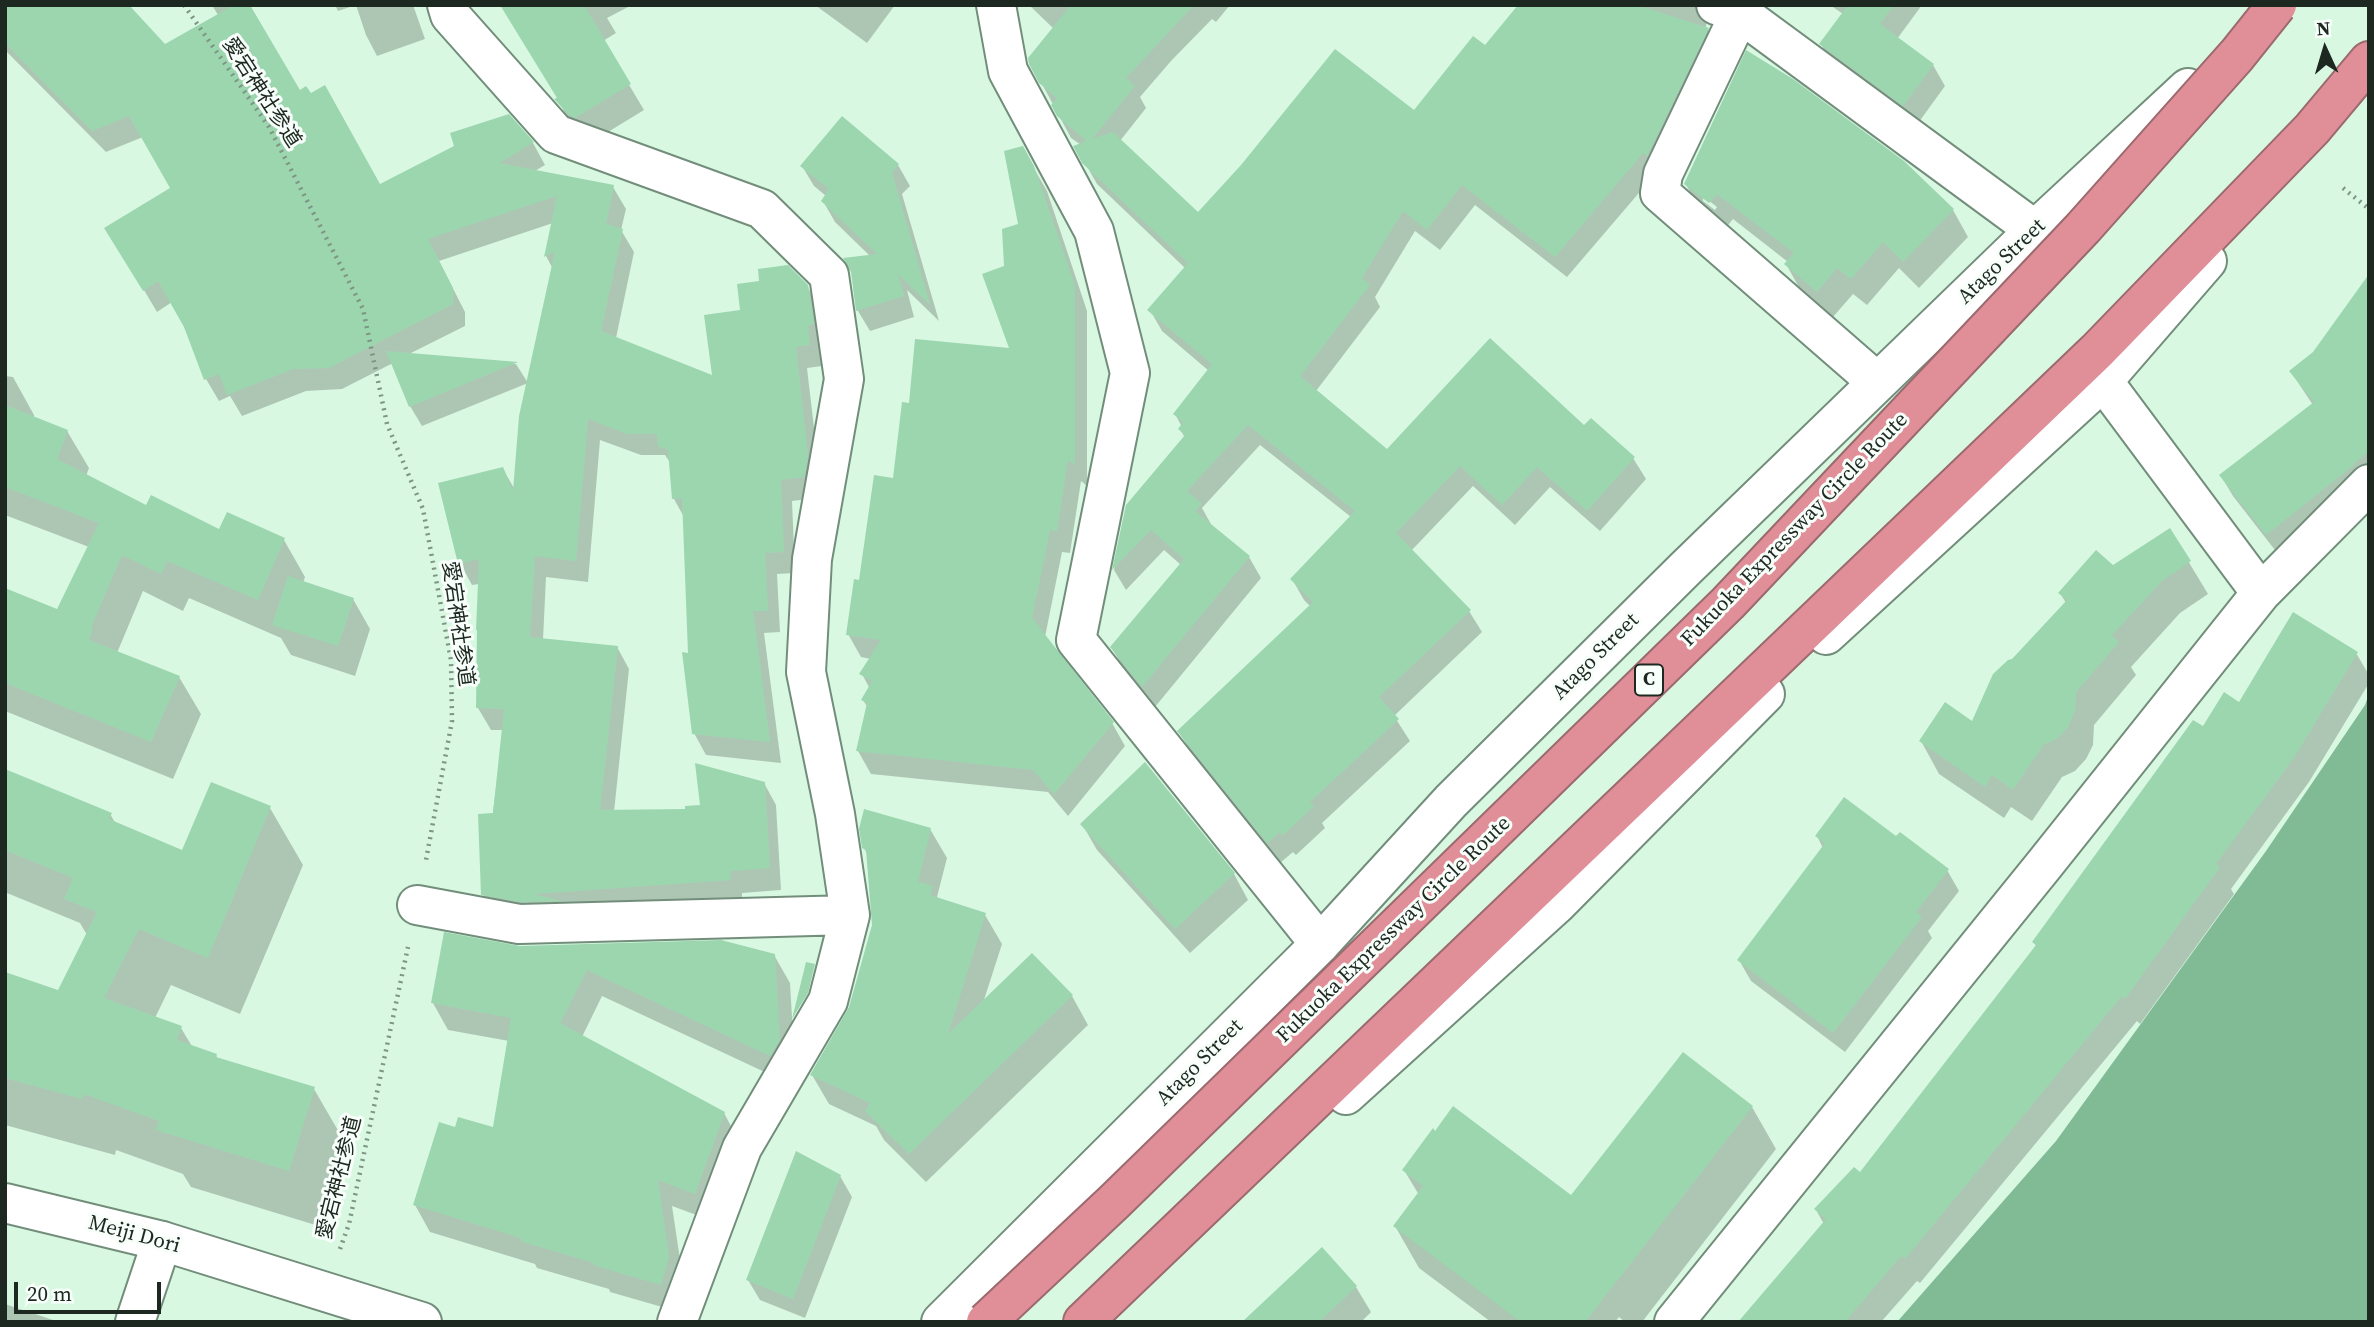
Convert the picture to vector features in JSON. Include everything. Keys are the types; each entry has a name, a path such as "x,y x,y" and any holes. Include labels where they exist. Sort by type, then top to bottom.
{"highway":[{"name":"Fukuoka Expressway Circle Route","path":"986,1322 1114,1202 1728,603 2083,228 2237,55 2277,5"},
{"path":"1083,1322 2097,351 2312,129 2369,61"}],"street":[{"path":"447,5 450,15 556,134 762,209 829,275 844,379 812,559 806,672 835,814 850,915 828,1002 742,1148 677,1322"},
{"path":"996,5 1008,71 1094,230 1130,373 1076,640 1320,944"},
{"name":"Atago Street","path":"941,1322 1320,944 1451,801 1877,382 2035,230 2195,82 2263,5"},
{"path":"1877,382 1660,193 1663,174 1728,9 2035,230"},
{"path":"1095,1322 1557,904 1786,673 2103,381 2369,74"},
{"path":"2103,381 2261,593"},
{"path":"1674,1322 2044,866 2261,593 2369,484"},
{"path":"417,905 519,924 850,915"},
{"name":"Meiji Dori","path":"5,1203 162,1241 422,1322"},
{"path":"135,1322 162,1241"}],"path":[{"name":"愛宕神社参道","path":"184,5 269,127 363,309 387,424 423,509 451,660 452,721 417,905 349,1224 324,1293"},
{"path":"2343,188 2369,209"}],"shaded area":[{"path":"2369,694 2369,1322 1897,1322 2056,1141 2266,851 2365,705"}],"building":[{"path":"5,5 129,5 165,44 234,5 250,5 300,90 306,86 311,93 325,85 380,184 454,146 450,133 509,114 534,142 499,163 614,185 606,224 623,229 601,331 712,375 704,315 740,310 737,284 759,281 758,269 788,265 808,285 814,324 808,326 810,345 796,347 808,456 804,477 781,480 784,552 765,553 768,611 753,611 770,742 692,734 682,652 688,653 682,498 672,499 668,450 658,446 657,434 627,434 588,419 576,561 535,556 530,637 618,646 600,810 685,809 685,806 700,805 695,763 765,782 770,868 730,871 731,880 533,894 562,901 521,902 481,895 478,814 493,813 504,709 476,708 479,559 458,564 438,483 503,467 513,491 519,416 555,251 544,257 557,196 428,239 453,288 453,304 329,368 293,369 227,395 219,374 204,380 184,327 158,281 143,291 104,228 170,188 129,116 92,131 5,43"},
{"path":"500,5 584,5 631,84 575,118 569,115 554,99 557,98"},
{"path":"1071,5 1194,5 1126,78 1135,86 1092,139 1113,132 1198,212 1241,165 1335,49 1414,110 1473,36 1485,45 1518,5 1636,5 1709,28 1647,156 1643,153 1555,257 1462,185 1427,230 1403,211 1362,278 1370,285 1300,376 1387,449 1490,338 1584,425 1591,418 1635,457 1587,511 1537,467 1502,505 1460,466 1396,533 1471,610 1379,697 1399,719 1310,802 1314,806 1283,835 1280,832 1267,843 1177,731 1313,602 1290,579 1355,511 1248,425 1187,491 1202,504 1195,511 1250,556 1142,687 1110,647 1184,559 1151,530 1112,570 1126,505 1185,435 1178,429 1183,422 1173,414 1212,364 1147,310 1188,263 1082,163 1073,146 1087,141 1057,116 1051,105 1057,98 1039,83 1029,64 1028,58"},
{"path":"1848,5 1894,5 1880,24 1934,64 1903,106 1819,44"},
{"path":"1746,50 1793,79 1904,161 1954,209 1903,262 1883,242 1851,279 1837,268 1817,292 1784,264 1794,253 1717,194 1709,203 1684,184"},
{"path":"842,116 899,164 892,173 930,305 898,274 904,296 856,311 851,272 843,258 877,254 821,201 829,189 800,166"},
{"path":"1023,146 1034,166 1075,286 1075,465 1068,460 1057,531 1050,530 1032,618 1114,722 1054,794 1033,770 856,751 867,703 861,700 872,681 859,674 881,640 846,635 854,579 859,580 874,475 893,478 902,402 909,403 915,339 1009,348 982,274 1004,266 1002,229 1018,224 1004,151"},
{"path":"2369,274 2369,451 2266,535 2219,475 2314,402 2289,371 2313,352"},
{"path":"386,351 518,362 409,407"},
{"path":"5,405 68,430 57,459 146,505 151,495 219,529 227,512 285,538 258,600 167,561 161,574 122,555 91,627 93,628 89,640 180,676 151,742 5,683 5,588 57,609 99,523 5,487"},
{"path":"2170,528 2191,561 2162,581 2112,635 2119,642 2076,692 2075,711 2068,727 2057,739 2044,744 2013,790 1992,775 1985,787 1919,741 1945,702 1972,721 1993,674 2012,659 2067,600 2058,593 2096,550 2113,565"},
{"path":"288,576 354,598 338,646 272,625"},
{"path":"2293,612 2358,652 2295,756 2216,864 2220,867 2125,999 2121,997 1905,1259 1901,1256 1845,1322 1738,1322 1826,1219 1814,1209 1854,1167 1860,1172 2036,945 2032,942 2193,720 2203,726 2224,692 2239,702"},
{"path":"1145,762 1235,873 1175,929 1080,824"},
{"path":"5,769 112,813 109,819 182,850 211,782 271,806 208,958 139,929 104,998 182,1026 177,1040 217,1054 216,1057 315,1087 289,1171 156,1130 159,1121 84,1094 82,1099 5,1078 5,972 58,990 97,912 64,899 73,878 5,850"},
{"path":"1844,797 1896,836 1900,832 1949,869 1916,912 1922,917 1833,1033 1737,960 1825,843 1815,836"},
{"path":"864,809 931,828 918,882 933,886 930,895 986,913 948,1034 1032,953 1073,995 909,1154 865,1111 870,1103 810,1075 849,1007 872,925 866,850 862,848 859,829"},
{"path":"444,932 520,946 721,940 775,954 780,1040 770,1056 587,970 560,1023 725,1112 695,1194 658,1180 669,1257 661,1285 413,1205 439,1122 455,1127 458,1117 493,1127 511,1018 431,1003"},
{"path":"806,962 815,964 808,993 792,1019"},
{"path":"1683,1052 1753,1106 1585,1322 1521,1322 1393,1226 1423,1186 1402,1170 1453,1106 1571,1195"},
{"path":"796,1151 841,1175 793,1299 746,1280"},
{"path":"1322,1247 1357,1286 1319,1322 1242,1322"}]}
